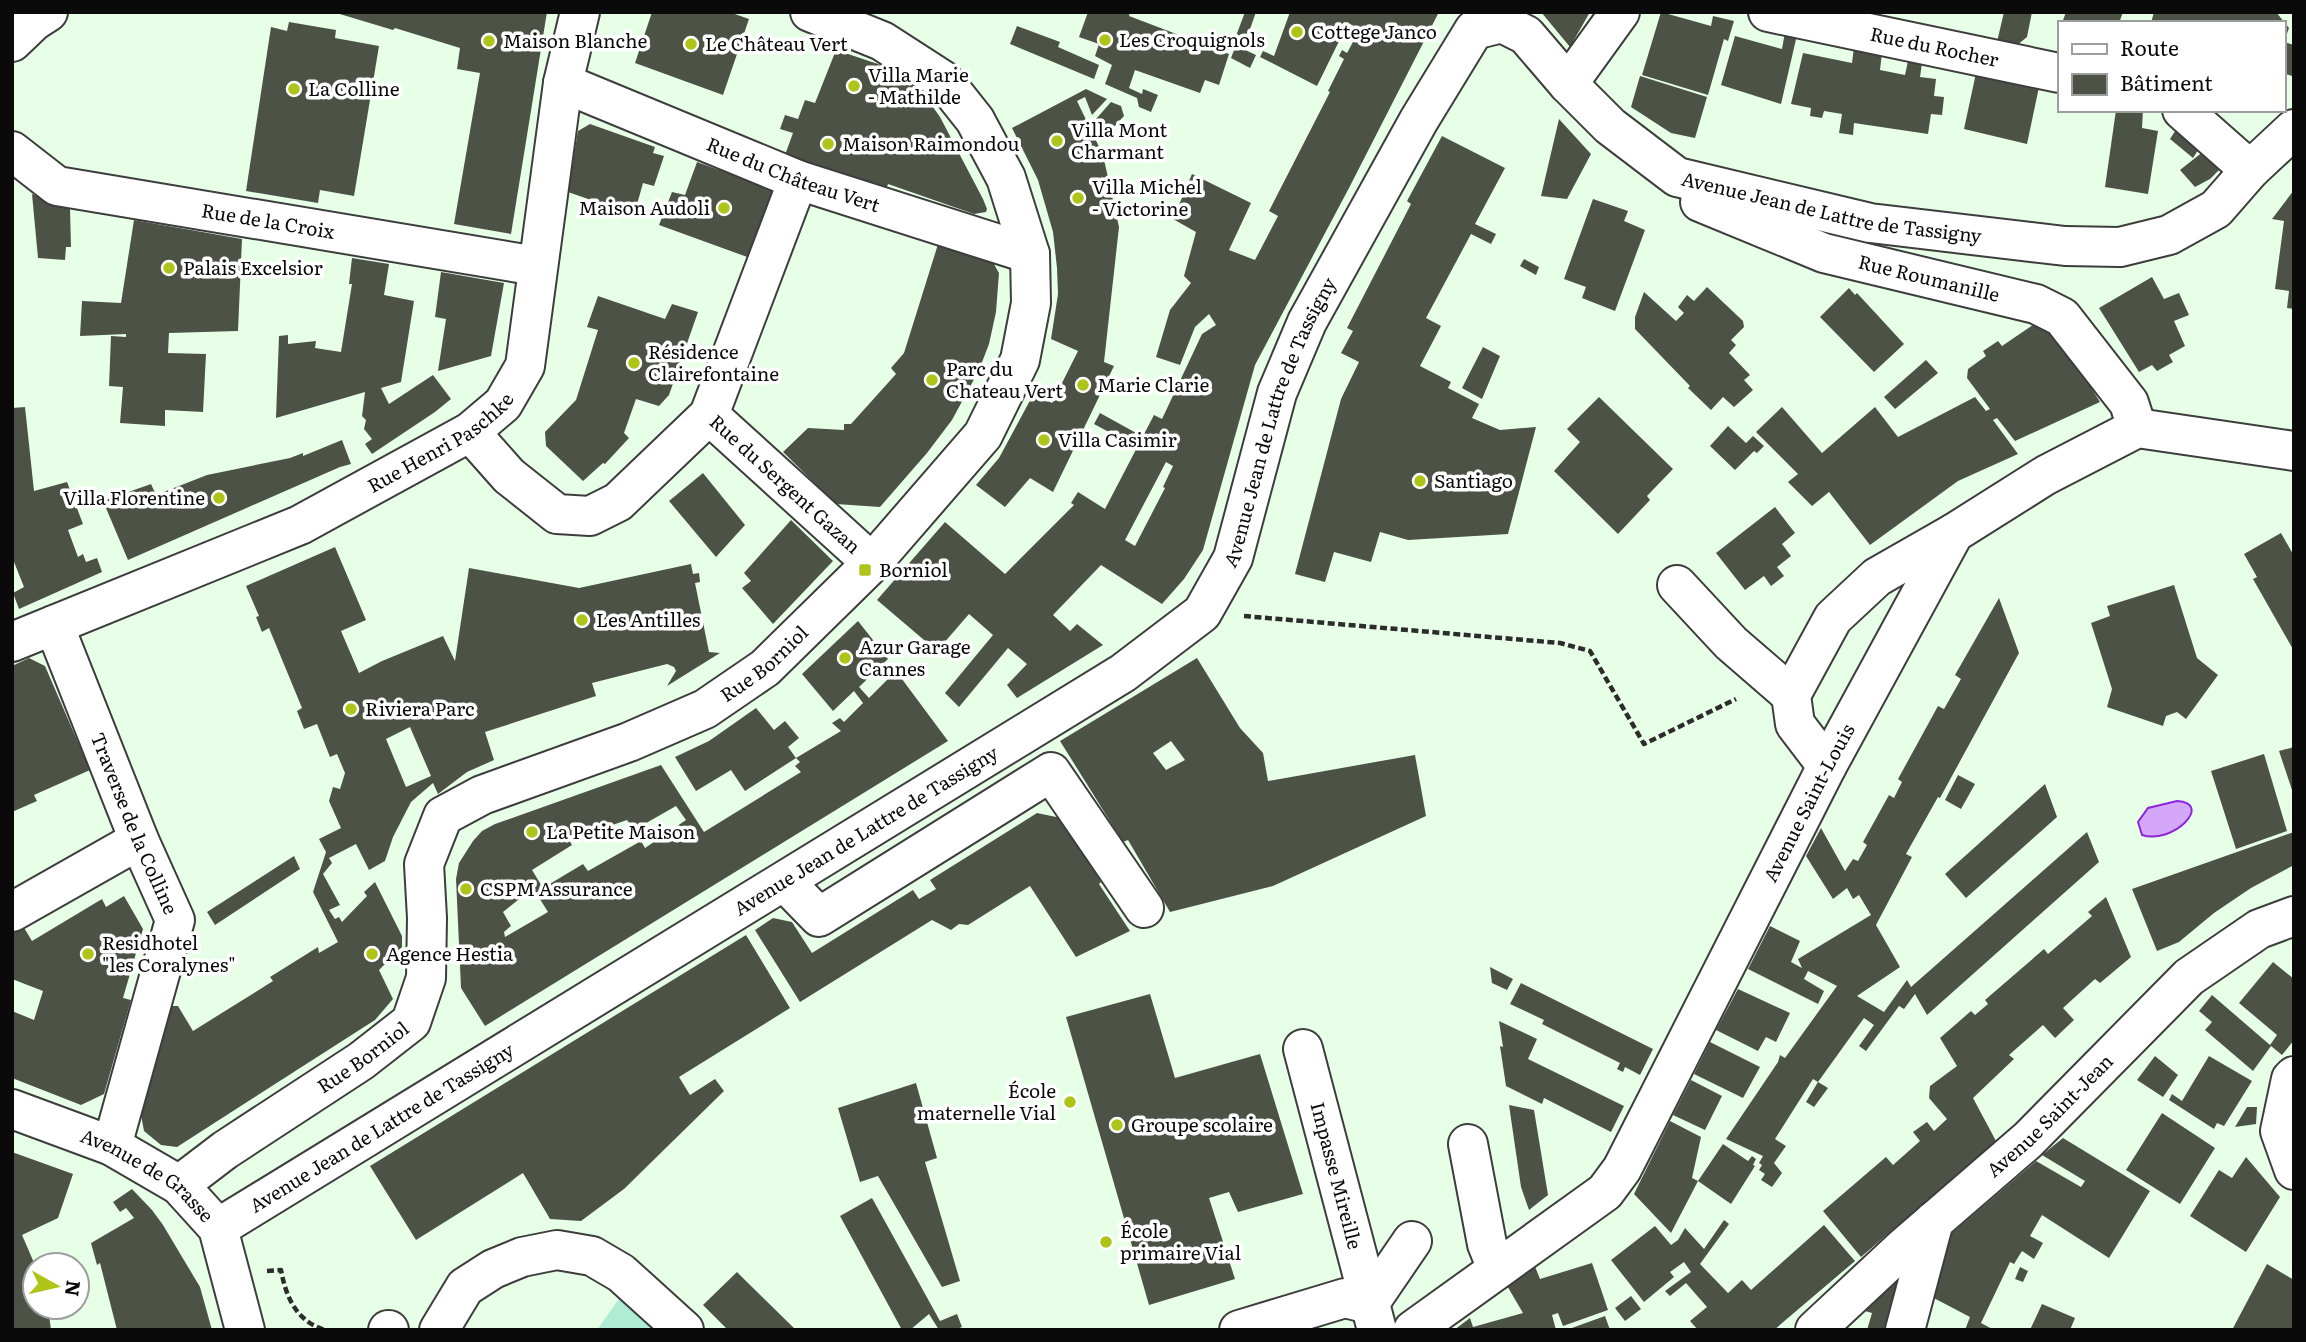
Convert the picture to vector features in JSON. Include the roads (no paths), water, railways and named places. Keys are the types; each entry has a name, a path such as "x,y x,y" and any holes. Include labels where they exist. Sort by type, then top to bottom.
{"street":[{"path":"12,42 48,12"},
{"name":"Rue Henri Paschke","path":"12,642 300,525 470,432 503,404 525,366 563,83 580,12"},
{"name":"Rue Borniol","path":"179,1185 226,1150 361,1061 411,1022 426,978 424,864 443,816 482,795 629,742 705,709 765,668 872,563 984,435 1020,360 1031,303 1030,254 1006,178 975,120 944,81 882,41 810,12"},
{"path":"1568,83 1620,12"},
{"name":"Rue du Rocher","path":"1768,12 2058,73"},
{"name":"Avenue Jean de Lattre de Tassigny","path":"218,1228 1123,673 1202,613 1233,558 1277,393 1307,321 1419,120 1474,30 1500,18 1526,35 1610,126 1677,177 1870,223 2065,246 2120,247 2169,234 2216,209 2250,170 2294,129"},
{"name":"Rue du Château Vert","path":"563,83 798,180 1030,254"},
{"path":"2184,112 2250,170"},
{"name":"Rue de la Croix","path":"12,151 57,186 537,266"},
{"name":"Rue Roumanille","path":"1677,177 1701,203 1824,253 2036,304 2062,317 2129,403 2137,428"},
{"path":"709,415 798,180"},
{"name":"Rue du Sergent Gazan","path":"470,432 509,475 557,514 590,516 618,502 709,415 872,563"},
{"path":"2137,428 2294,451"},
{"name":"Avenue Saint-Louis","path":"1413,1330 1605,1192 1622,1169 1827,766 1954,533 2046,475 2137,428"},
{"path":"1782,688 1833,618 1877,577 1954,533"},
{"path":"1677,585 1731,643 1782,688 1795,724 1827,766"},
{"name":"Traverse de la Colline","path":"54,625 139,840 175,920 112,1146"},
{"path":"785,881 819,917 1051,772 1143,908"},
{"path":"12,912 139,840"},
{"name":"Avenue Saint-Jean","path":"1815,1330 1934,1221 2028,1140 2189,977 2259,929 2294,916"},
{"name":"Impasse Mireille","path":"1303,1049 1373,1317"},
{"path":"2294,1076 2291,1079 2280,1131 2294,1170"},
{"name":"Avenue de Grasse","path":"12,1109 112,1146 179,1185 218,1228 246,1330"},
{"path":"1468,1144 1487,1244 1497,1269"},
{"path":"1905,1330 1934,1221"},
{"path":"1240,1330 1345,1298 1373,1317 1412,1241"},
{"path":"439,1330 465,1287 493,1269 522,1256 557,1250 592,1256 621,1273 684,1330"}],"place":[{"name":"Cottege Janco","path":"1297,32"},
{"name":"Les Croquignols","path":"1105,40"},
{"name":"Maison Blanche","path":"489,41"},
{"name":"Le Château Vert","path":"691,44"},
{"name":"Villa Marie - Mathilde","path":"854,86"},
{"name":"La Colline","path":"294,89"},
{"name":"Villa Mont Charmant","path":"1057,141"},
{"name":"Maison Raimondou","path":"828,144"},
{"name":"Villa Michel - Victorine","path":"1078,198"},
{"name":"Maison Audoli","path":"724,208"},
{"name":"Palais Excelsior","path":"169,268"},
{"name":"Résidence Clairefontaine","path":"634,363"},
{"name":"Parc du Chateau Vert","path":"932,380"},
{"name":"Marie Clarie","path":"1083,385"},
{"name":"Villa Casimir","path":"1044,440"},
{"name":"Santiago","path":"1420,481"},
{"name":"Villa Florentine","path":"219,498"},
{"name":"Borniol","path":"865,570"},
{"name":"Les Antilles","path":"582,620"},
{"name":"Azur Garage Cannes","path":"845,658"},
{"name":"Riviera Parc","path":"351,709"},
{"name":"La Petite Maison","path":"532,832"},
{"name":"CSPM Assurance","path":"466,889"},
{"name":"Residhotel \"les Coralynes\"","path":"88,954"},
{"name":"Agence Hestia","path":"372,954"},
{"name":"École maternelle Vial","path":"1070,1102"},
{"name":"Groupe scolaire","path":"1117,1125"},
{"name":"École primaire Vial","path":"1106,1242"}]}
